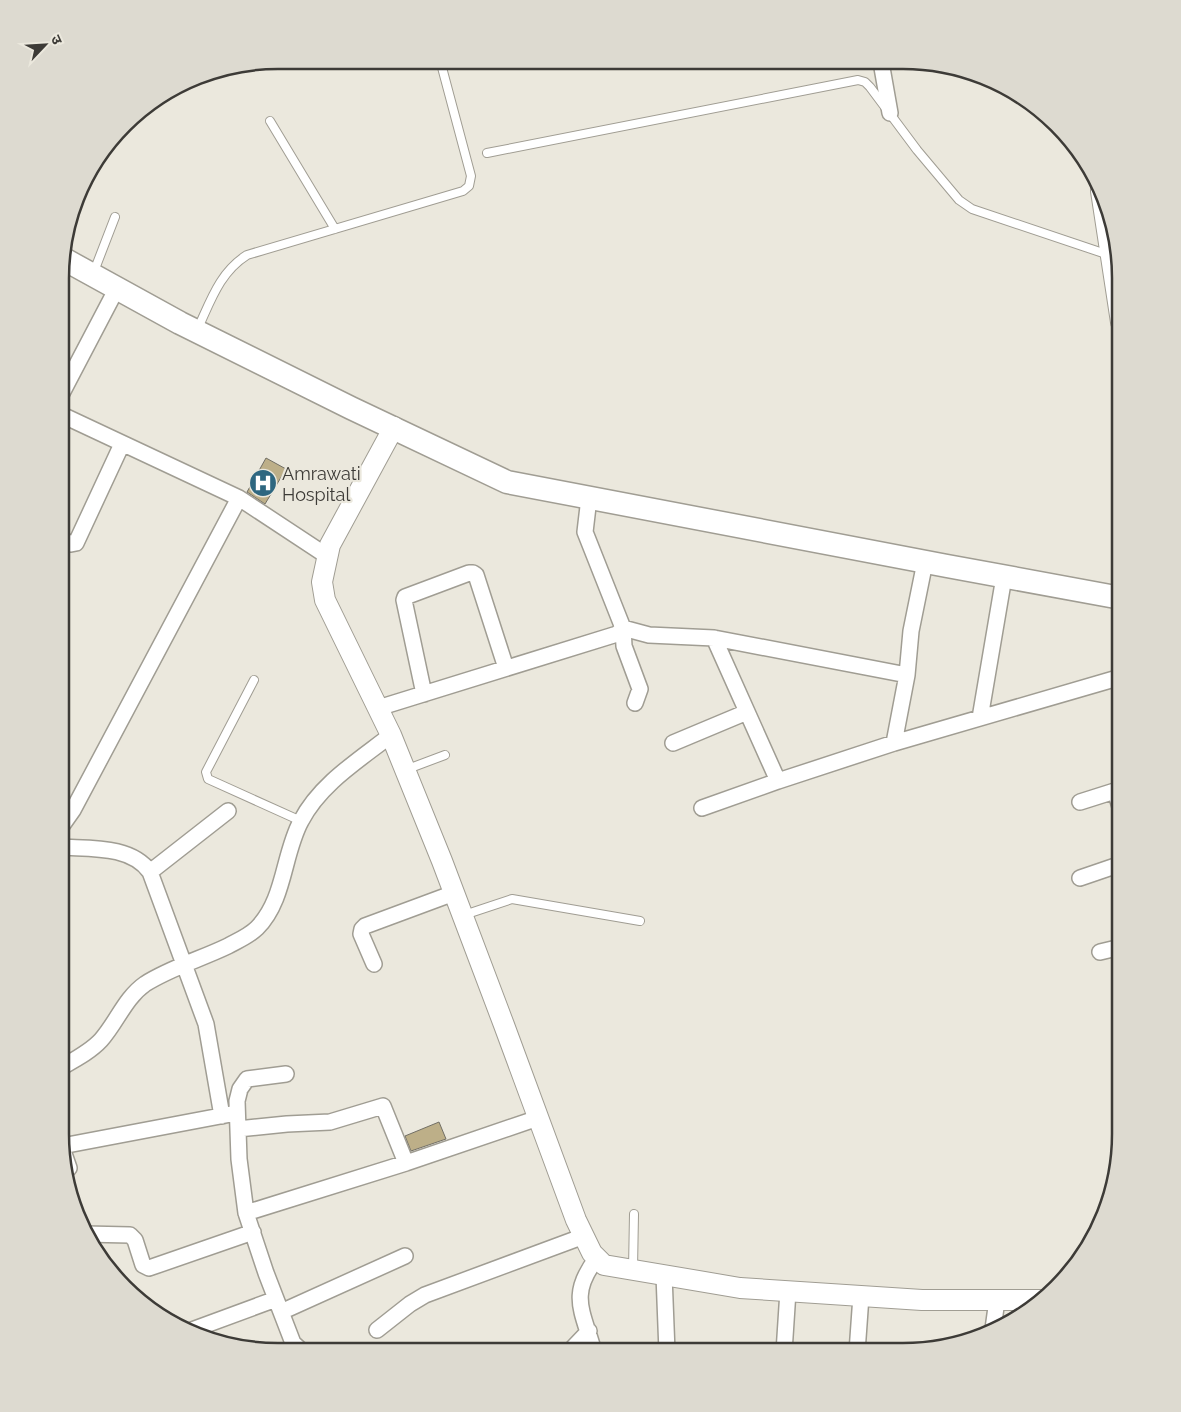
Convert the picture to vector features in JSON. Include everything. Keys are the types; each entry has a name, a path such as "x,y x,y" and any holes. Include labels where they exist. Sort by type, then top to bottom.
{"main road":[{"path":"69,262 196,330 351,408 507,482 1112,596"},
{"path":"394,427 330,545 322,582 325,600 391,735 454,893 538,1118 592,1253 604,1265 740,1288 922,1300 1031,1300"}],"street":[{"path":"882,69 890,113"},
{"path":"69,381 117,288"},
{"path":"69,418 239,498 327,556"},
{"path":"69,543 76,543 122,444"},
{"path":"69,816 239,498"},
{"path":"589,498 585,532 623,628 624,646 640,689 635,703"},
{"path":"894,743 907,675 911,630 925,562"},
{"path":"424,694 404,600 406,597 470,573 476,575 506,668"},
{"path":"980,718 1004,577"},
{"path":"623,628 649,635 714,638 907,675"},
{"path":"378,708 617,634 623,628"},
{"path":"714,638 778,781"},
{"path":"702,808 894,743 1112,680"},
{"path":"674,743 747,712"},
{"path":"69,1063 100,1041 126,1004 146,984 239,941 256,928 270,908 277,893 293,840 310,806 343,773 391,735"},
{"path":"1080,802 1112,792"},
{"path":"150,872 228,811"},
{"path":"69,847 106,849 132,857 144,864 150,872 206,1024 222,1116"},
{"path":"1080,878 1112,867"},
{"path":"374,964 361,934 365,926 454,893"},
{"path":"1100,952 1112,949"},
{"path":"286,1074 247,1079 240,1089 237,1101 239,1159 246,1213 278,1306 293,1343"},
{"path":"238,1129 330,1122 383,1106 406,1163"},
{"path":"69,1144 238,1113"},
{"path":"246,1213 406,1163 538,1118"},
{"path":"94,1234 130,1235 134,1240 142,1265 149,1268 252,1232"},
{"path":"377,1330 410,1304 425,1295 584,1236"},
{"path":"200,1328 278,1306 405,1256"},
{"path":"591,1343 579,1297 581,1283 597,1258"},
{"path":"664,1275 667,1343"},
{"path":"785,1343 788,1291"},
{"path":"858,1343 861,1296"},
{"path":"994,1323 996,1300"},
{"path":"577,1343 588,1331"}],"lane":[{"path":"196,330 221,281 236,262 247,255 463,191 469,186 470,176 442,69"},
{"path":"487,153 858,80 865,82 870,87 917,150 965,205 972,209 1111,255"},
{"path":"270,121 335,229"},
{"path":"93,274 116,217"},
{"path":"254,680 206,772 206,776 208,779 301,821"},
{"path":"405,770 446,755"},
{"path":"462,915 512,899 640,921"},
{"path":"633,1270 634,1214"}],"building":[{"path":"266,458 286,469 265,504 247,492"},
{"path":"439,1122 446,1139 411,1151 405,1136"}],"place":[{"name":"Amrawati Hospital","path":"263,483"}]}
